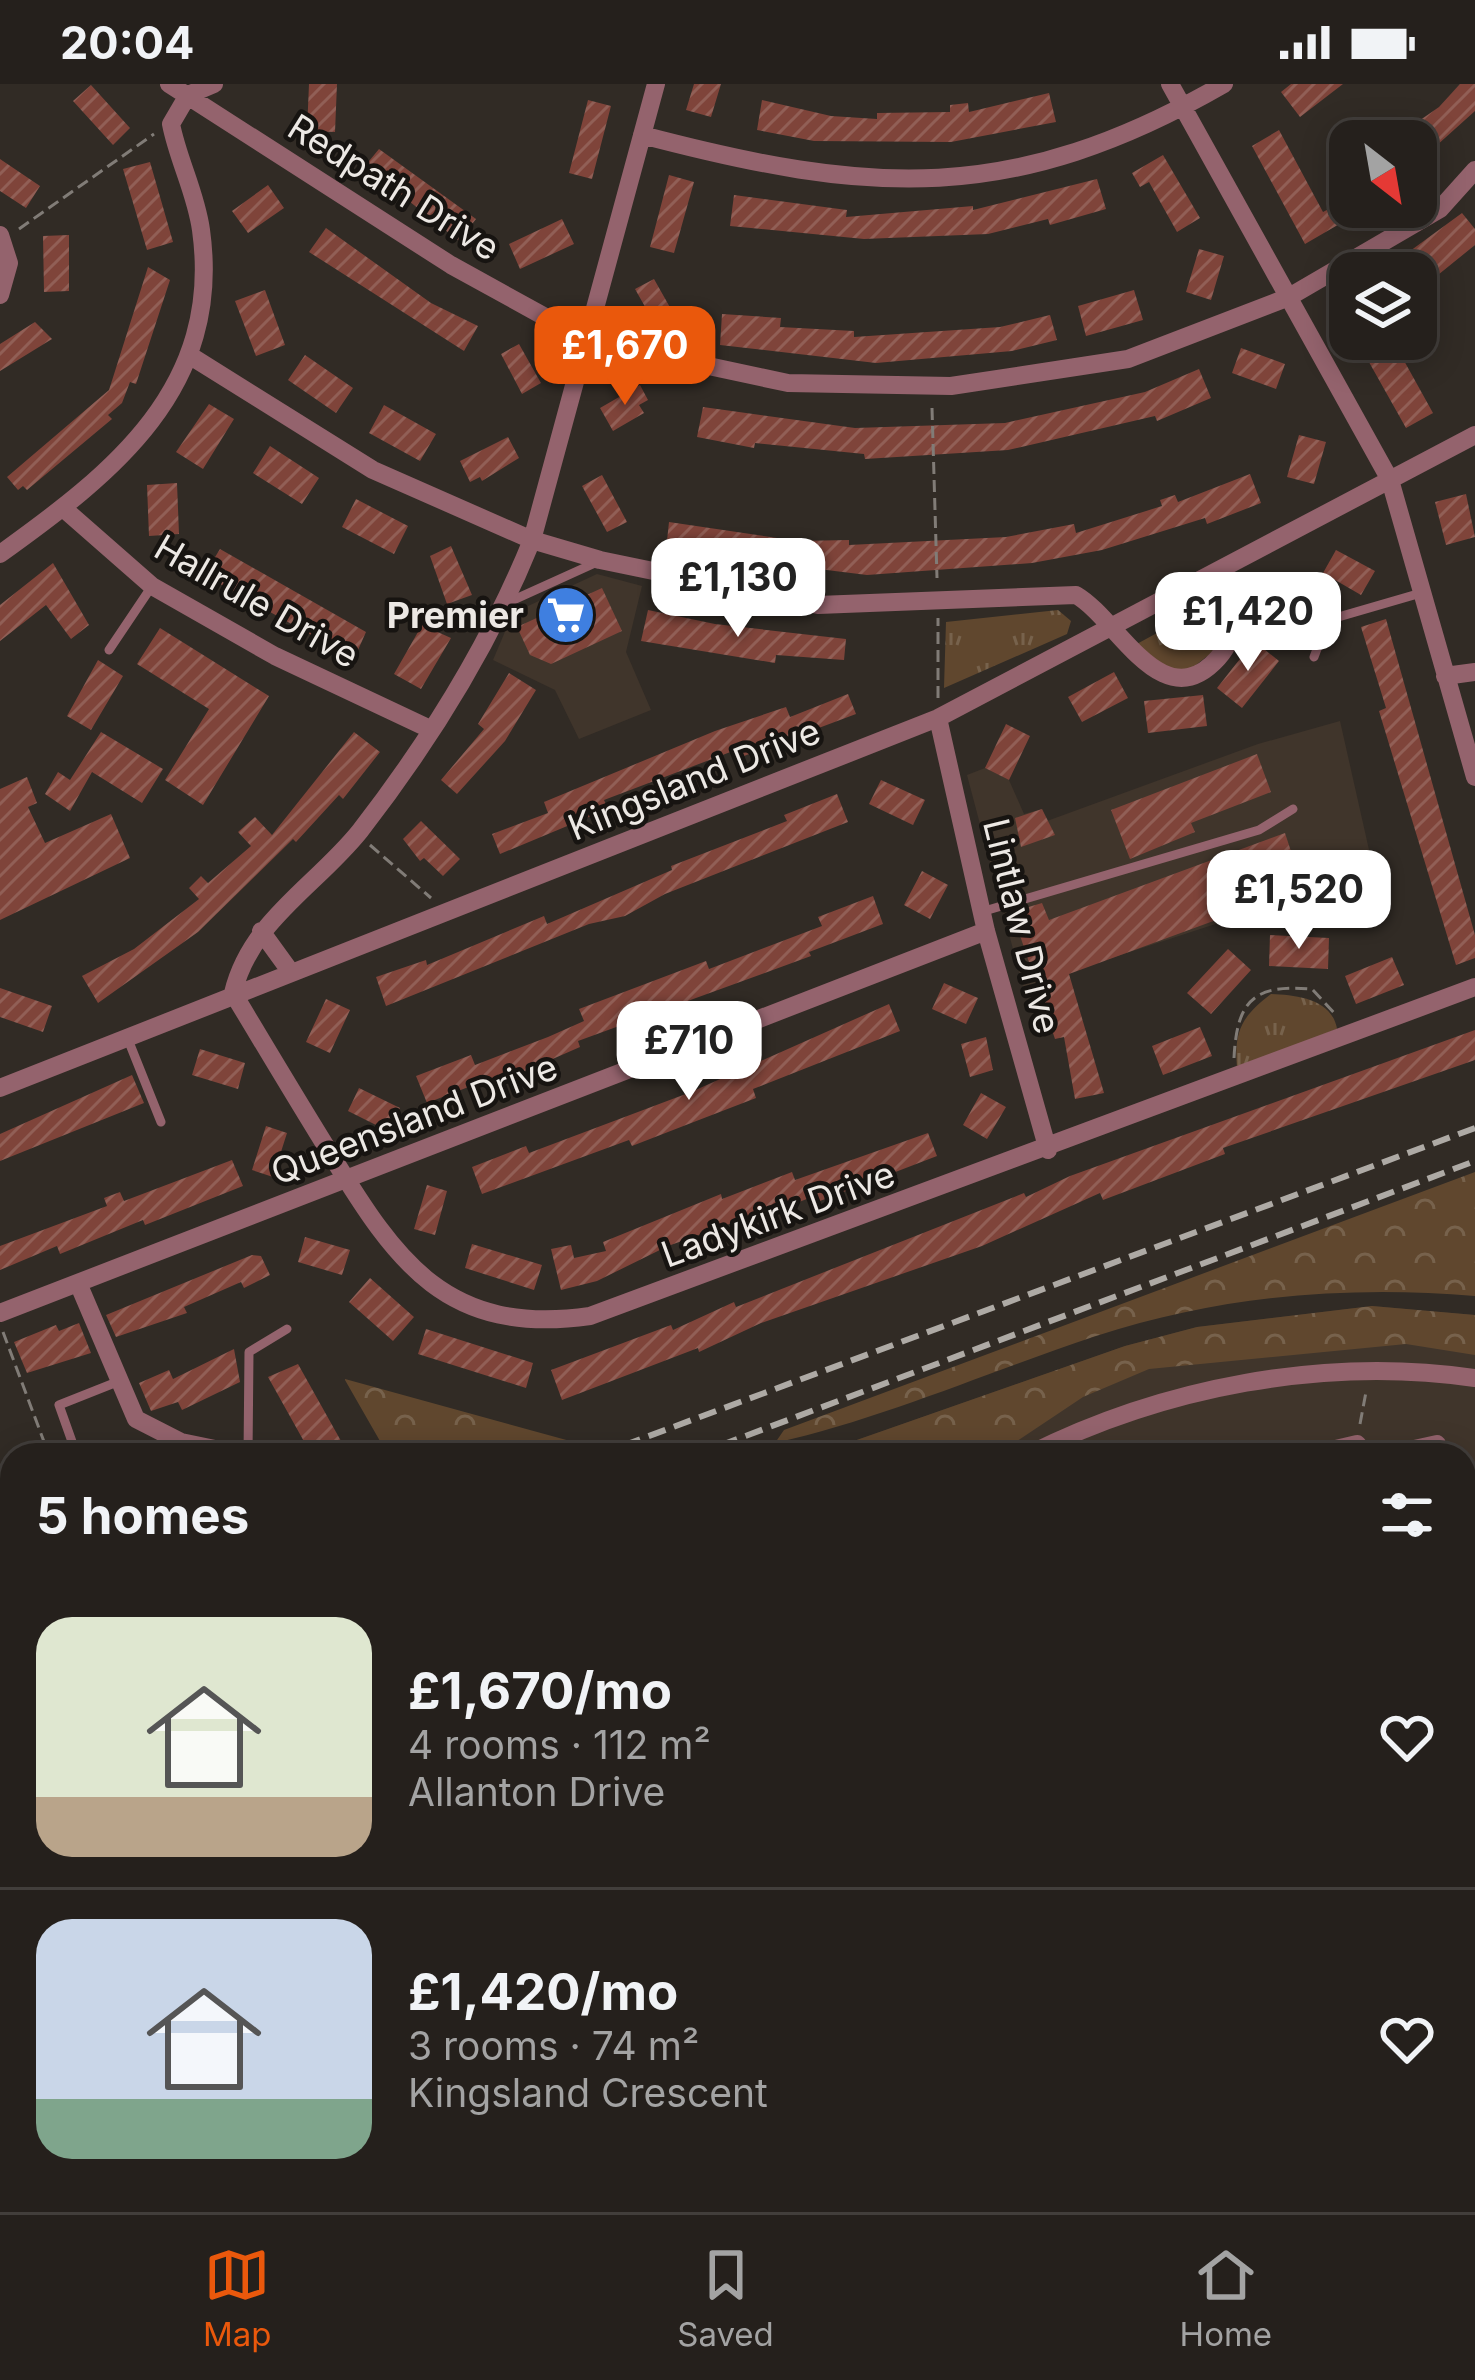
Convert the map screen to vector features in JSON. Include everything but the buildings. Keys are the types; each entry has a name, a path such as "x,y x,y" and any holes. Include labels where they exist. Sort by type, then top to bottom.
{"street":[{"name":"Redpath Drive","path":"170,84 451,266 587,340 788,383 930,386 1128,359 1288,297 1440,208 1475,170"},
{"path":"0,554 134,448 190,355 203,269 202,232 171,124 188,95 214,84"},
{"path":"232,993 241,959 261,931 358,834 432,730 507,603 532,540 656,84"},
{"path":"1170,84 1390,480 1475,777"},
{"path":"642,134 769,168 929,182 1050,159 1183,108 1224,84"},
{"path":"0,295 9,274 2,238"},
{"path":"190,355 373,470 532,540 600,560 818,605 938,604 1076,595 1095,605 1159,674 1180,678 1199,672 1232,641 1234,613 1221,569"},
{"name":"Kingsland Drive","path":"0,1088 938,718 1473,439"},
{"name":"Hallrule Drive","path":"63,508 152,586 274,656 432,730"},
{"path":"1445,676 1475,672"},
{"name":"Lintlaw Drive","path":"938,718 984,921 1048,1150"},
{"name":"Queensland Drive","path":"0,1313 347,1181 984,921"},
{"path":"261,931 290,971"},
{"name":"Ladykirk Drive","path":"232,993 396,1253 437,1290 496,1316 557,1321 619,1308 1475,987"},
{"path":"78,1283 136,1420 149,1430 186,1443"},
{"path":"1052,1443 1079,1429 1176,1399 1272,1378 1369,1372 1475,1378"}],"lane":[{"path":"507,603 600,560"},
{"path":"109,650 152,586"},
{"path":"1314,657 1328,620 1421,593"},
{"path":"984,921 1259,830 1293,808"},
{"path":"127,1037 161,1122"},
{"path":"246,1443 249,1352 287,1329"},
{"path":"72,1443 58,1405 117,1382"}],"path":[{"path":"2,238 118,155 171,124"},
{"path":"930,386 938,718"},
{"path":"358,834 446,910"},
{"path":"1238,1077 1238,1017 1253,998 1276,986 1312,989 1332,1008 1347,1036"},
{"path":"0,1325 44,1443"},
{"path":"1362,1443 1369,1372"}],"shaded area":[{"path":"597,574 642,586 626,652 651,710 579,739 555,690 493,660 513,613"},
{"path":"1340,721 1374,872 1023,987 967,775 985,768 1009,780 1024,814 1042,809 1047,821 1258,744"},
{"path":"1372,1306 1475,1315 1475,1443 848,1443 1125,1346 1197,1327"}],"green space":[{"path":"1223,597 1228,640 1188,671 1166,672 1135,645"},
{"path":"1058,610 1071,621 1067,634 944,688 946,622"},
{"path":"1271,994 1321,1005 1337,1029 1237,1068 1242,1026"},
{"path":"1475,1172 1475,1296 1331,1293 1189,1311 1096,1336 897,1407 775,1443 784,1430"},
{"path":"1372,1306 1475,1315 1475,1355 1406,1344 1149,1369 1083,1397 1014,1443 848,1443 1125,1346 1197,1327"},
{"path":"345,1379 570,1441 565,1443 381,1443"}],"railway":[{"path":"630,1443 1475,1128"},
{"path":"727,1443 1475,1161"}],"place":[{"name":"Premier","path":"566,615"}]}
